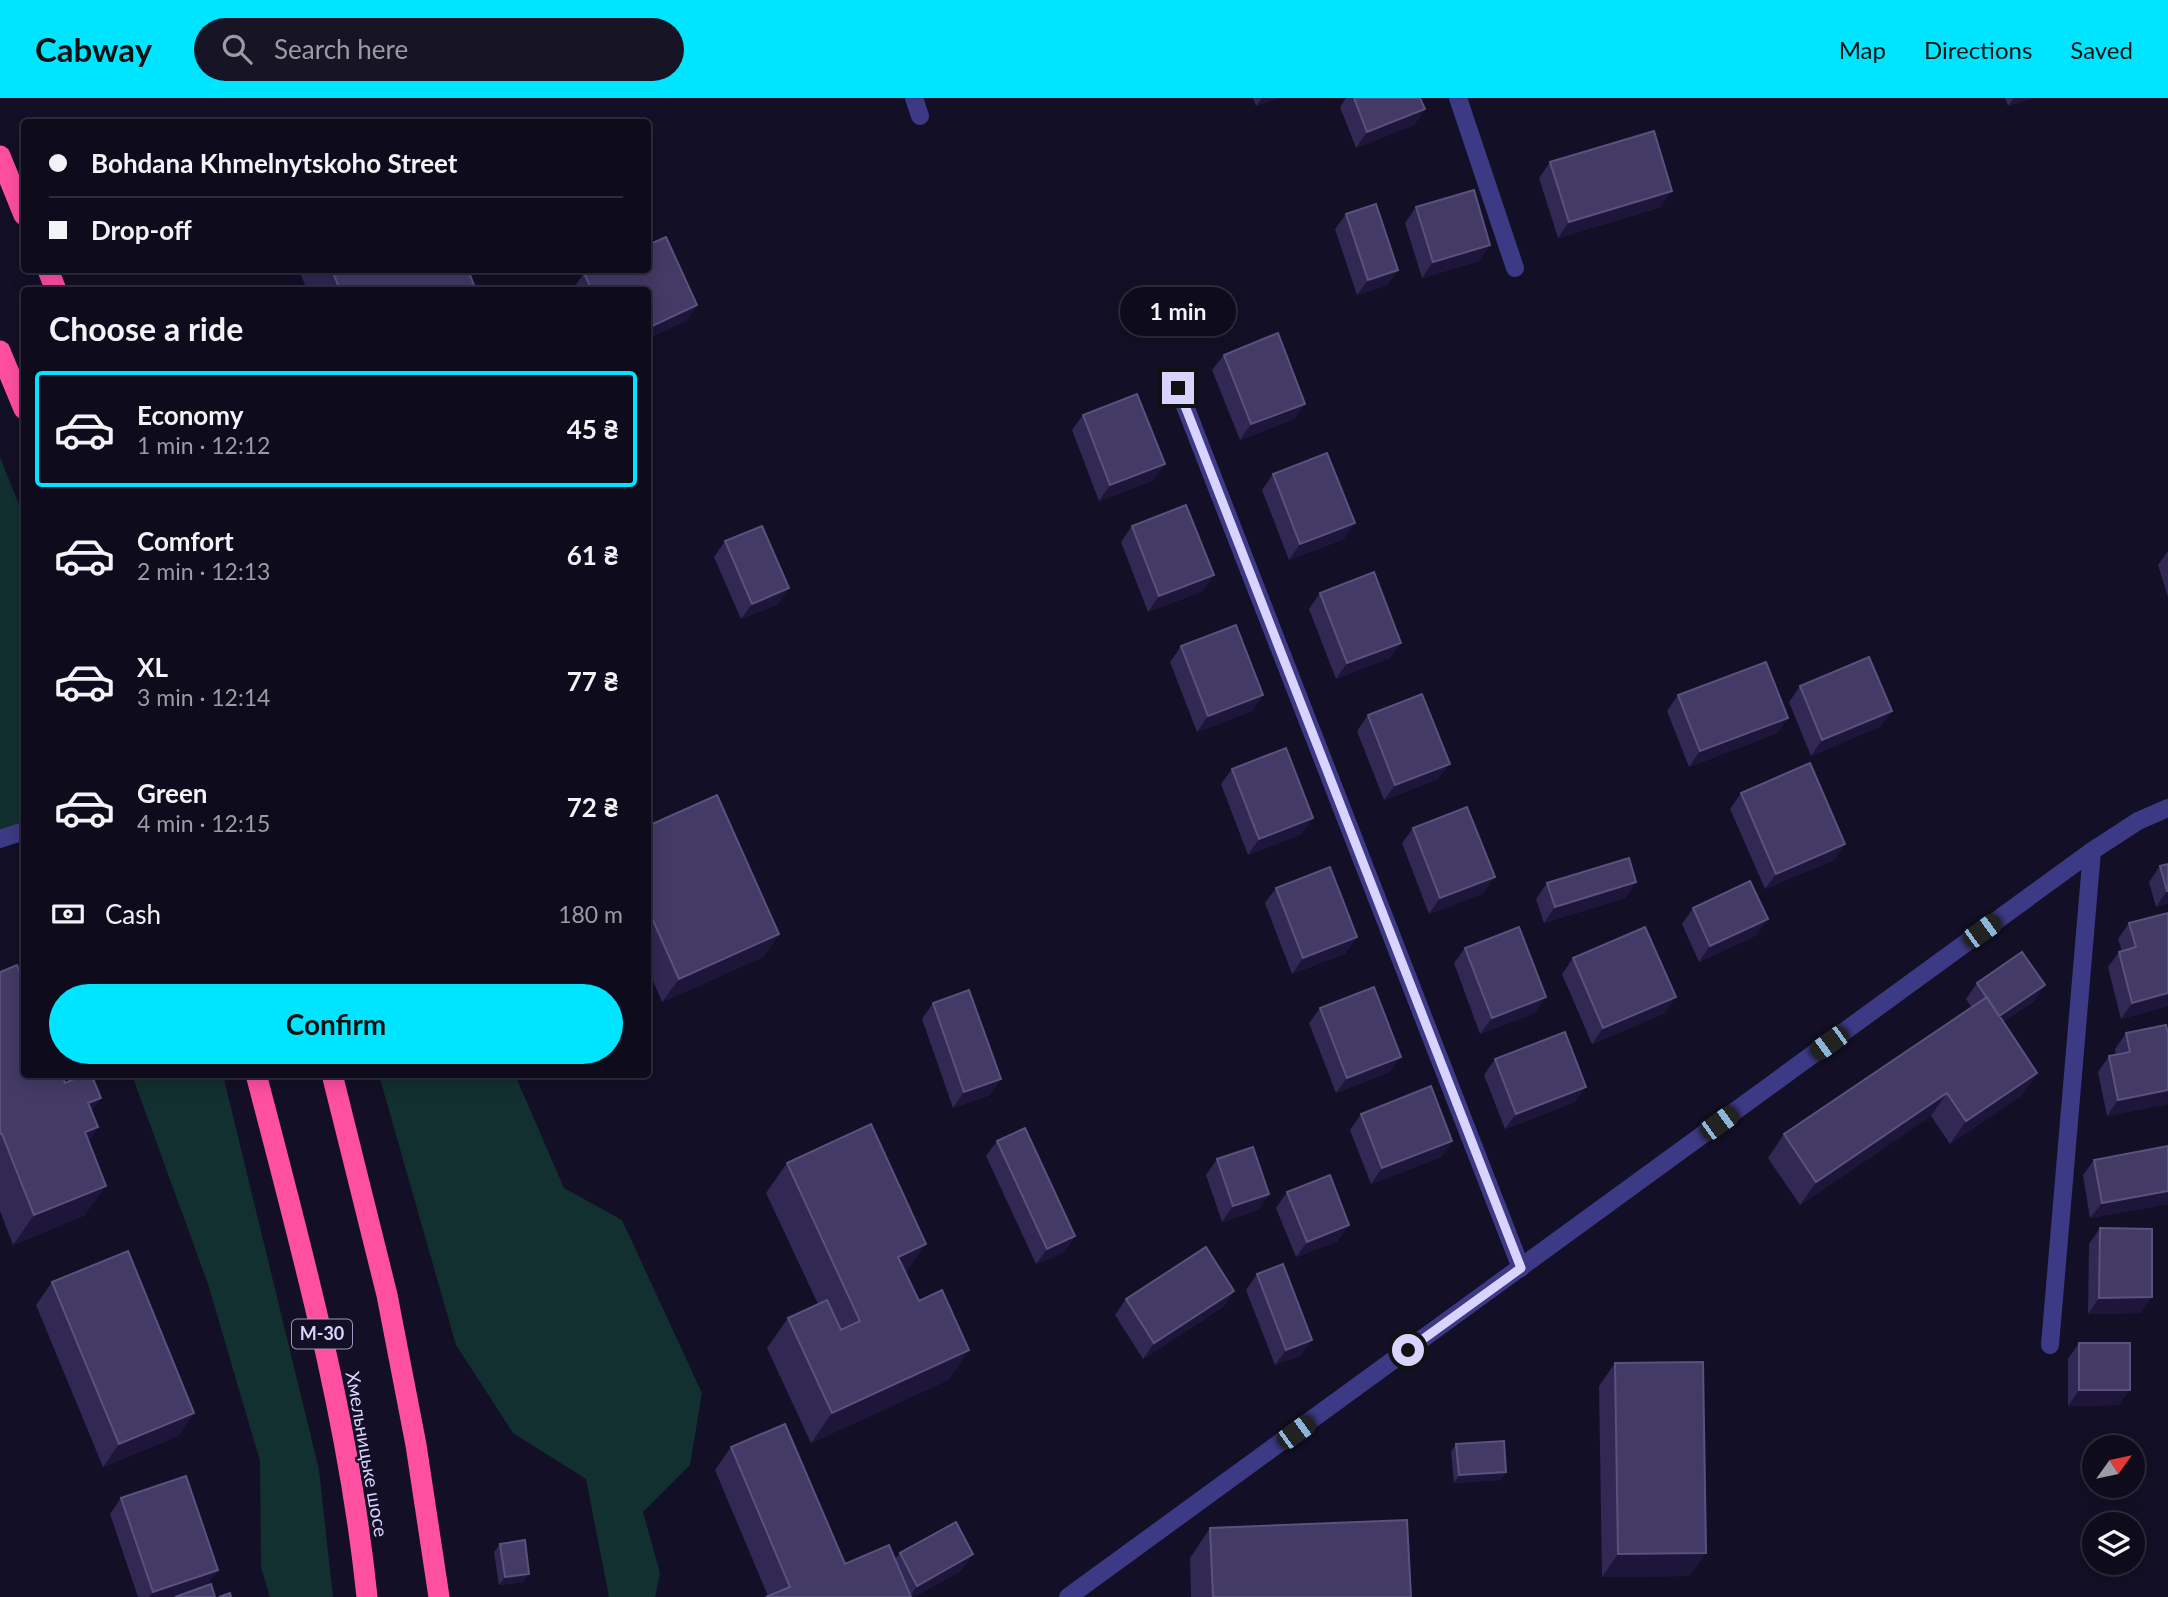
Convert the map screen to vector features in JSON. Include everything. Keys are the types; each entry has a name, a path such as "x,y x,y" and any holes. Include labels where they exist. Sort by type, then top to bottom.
{"highway":[{"path":"0,156 21,208"},
{"path":"0,351 21,402"},
{"name":"Хмельницьке шосе","path":"257,1078 318,1316 346,1453 367,1597"},
{"path":"333,1078 387,1295 416,1445 439,1597"}],"street":[{"path":"914,98 920,116"},
{"path":"1458,98 1515,268"},
{"path":"1178,388 1521,1268"},
{"path":"1068,1597 2092,850 2138,821 2168,808"},
{"path":"0,839 21,832"},
{"path":"2050,1345 2092,850"}],"green space":[{"path":"0,457 21,510 21,832 0,839"},
{"path":"133,1078 224,1078 319,1470 333,1597 270,1597 261,1567 260,1461 208,1284"},
{"path":"380,1078 516,1078 564,1188 622,1220 702,1393 690,1465 643,1512 660,1573 655,1597 609,1597 586,1479 513,1433 456,1345"}],"building":[{"path":"1354,98 1420,98 1425,109 1367,132"},
{"path":"1654,131 1672,191 1569,222 1550,162"},
{"path":"1474,190 1490,245 1433,262 1416,207"},
{"path":"1376,204 1398,270 1368,280 1346,214"},
{"path":"666,237 697,305 651,327 651,287 591,287 584,273 651,273 651,244"},
{"path":"333,273 469,273 475,287 339,287"},
{"path":"1278,333 1305,404 1251,424 1224,355"},
{"path":"1137,394 1165,464 1110,485 1083,415"},
{"path":"1327,453 1355,523 1300,544 1273,474"},
{"path":"1186,505 1214,575 1159,596 1132,526"},
{"path":"762,526 789,588 752,604 725,541"},
{"path":"1374,572 1401,643 1347,663 1320,593"},
{"path":"1236,625 1263,695 1208,716 1181,646"},
{"path":"1869,657 1892,711 1822,740 1800,686"},
{"path":"1766,662 1788,718 1700,751 1678,695"},
{"path":"1422,694 1450,764 1395,785 1368,715"},
{"path":"1286,748 1313,818 1259,839 1232,769"},
{"path":"1810,763 1845,844 1776,874 1741,793"},
{"path":"717,795 779,934 679,979 651,916 651,825"},
{"path":"1467,807 1495,877 1440,898 1413,828"},
{"path":"1629,858 1636,882 1555,907 1547,883"},
{"path":"2168,864 2168,891 2167,891 2160,866"},
{"path":"1330,867 1357,937 1303,958 1276,888"},
{"path":"1750,881 1768,919 1710,946 1693,908"},
{"path":"2168,913 2168,993 2132,1003 2119,952 2136,947 2129,923"},
{"path":"1519,927 1546,997 1492,1018 1465,948"},
{"path":"1645,927 1676,997 1603,1028 1573,958"},
{"path":"2022,952 2045,985 1999,1016 1977,983"},
{"path":"17,965 21,976 21,1078 63,1078 65,1083 77,1078 93,1078 101,1098 88,1103 98,1127 85,1132 106,1186 34,1215 0,1134 0,972"},
{"path":"1374,987 1401,1057 1347,1078 1320,1008"},
{"path":"969,990 1001,1079 964,1092 933,1003"},
{"path":"1987,997 2037,1073 1966,1121 1947,1093 1816,1182 1784,1134"},
{"path":"2166,1025 2168,1090 2118,1100 2109,1056 2130,1052 2126,1033"},
{"path":"1565,1032 1586,1087 1516,1114 1495,1059"},
{"path":"1431,1086 1452,1141 1382,1168 1361,1114"},
{"path":"871,1124 926,1244 898,1257 919,1301 942,1290 969,1350 832,1413 788,1318 827,1300 841,1330 860,1321 787,1163"},
{"path":"1025,1128 1075,1236 1047,1249 997,1141"},
{"path":"2168,1146 2168,1191 2102,1203 2094,1160"},
{"path":"1253,1147 1269,1194 1233,1206 1217,1159"},
{"path":"1330,1175 1349,1225 1307,1242 1287,1192"},
{"path":"2100,1228 2152,1229 2152,1297 2099,1298"},
{"path":"1206,1247 1234,1291 1154,1343 1126,1299"},
{"path":"128,1251 194,1413 119,1444 52,1282"},
{"path":"1283,1264 1312,1340 1286,1350 1257,1274"},
{"path":"2079,1343 2130,1343 2130,1390 2079,1390"},
{"path":"1703,1362 1706,1553 1618,1554 1615,1363"},
{"path":"785,1424 845,1564 889,1545 911,1597 766,1597 790,1587 731,1447"},
{"path":"1504,1441 1506,1472 1459,1475 1456,1444"},
{"path":"186,1476 218,1570 153,1592 121,1498"},
{"path":"1407,1520 1411,1597 1213,1597 1210,1528"},
{"path":"956,1522 973,1554 917,1586 900,1553"},
{"path":"525,1540 529,1574 505,1577 500,1544"},
{"path":"211,1584 215,1597 175,1597"}],"route":[{"path":"1178,388 1521,1268 1408,1350"}]}
